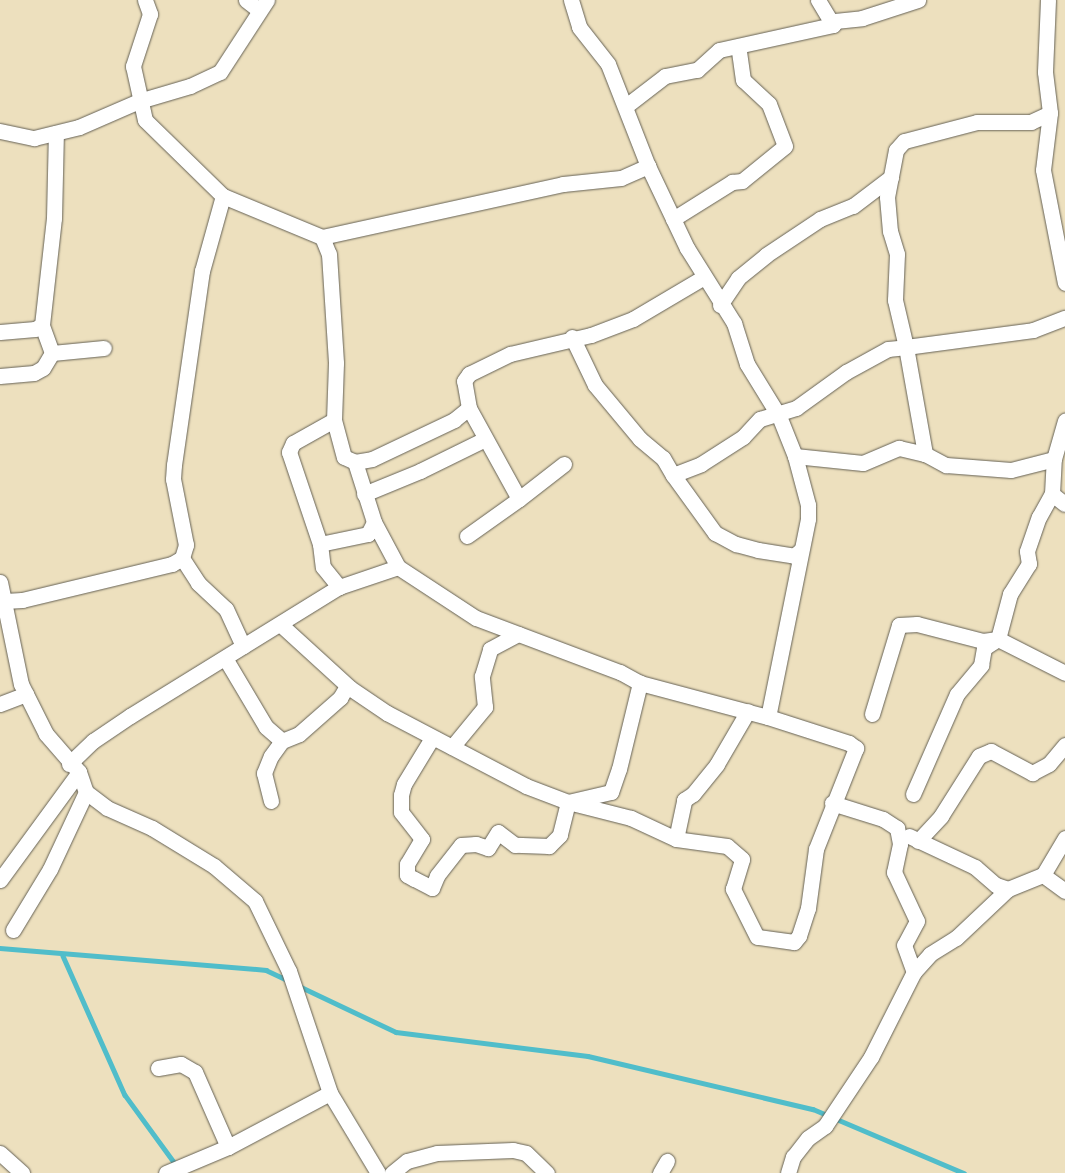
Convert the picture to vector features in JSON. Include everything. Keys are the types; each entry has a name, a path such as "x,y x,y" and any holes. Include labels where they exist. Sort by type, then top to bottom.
{"street":[{"path":"145,0 150,14 133,66 139,101 145,120 223,196 328,236 563,184 621,178 648,166"},
{"path":"0,131 34,138 79,127 139,101 190,86 220,72 263,5 246,0"},
{"path":"572,0 579,27 608,64 648,166 704,277 720,305 734,324 747,364 778,416 795,456 808,505 792,608 768,717"},
{"path":"818,0 833,25"},
{"path":"626,106 664,76 697,70 719,50 833,25 835,21 862,18 918,0"},
{"path":"1048,0 1045,72 1050,113 1043,170 1059,232 1065,283"},
{"path":"673,218 732,182 742,181 785,146 769,104 743,80 738,46"},
{"path":"925,454 906,347 895,300 897,254 890,231 887,196 896,150 904,141 977,122 1031,122 1050,113"},
{"path":"0,376 34,374 43,368 52,353 42,324 54,218 56,133"},
{"path":"720,305 738,278 766,255 820,219 853,206 891,177"},
{"path":"5,601 22,600 172,564 182,558 186,545 173,479 174,465 202,271 223,196"},
{"path":"280,624 347,686 387,713 526,786 568,802 631,818 676,839 727,846 742,859 733,889 757,937 794,942 800,936 808,908 816,848 832,803 856,748 768,717 640,683 620,672 476,618 398,567 374,522 334,420 336,363 328,236"},
{"path":"519,499 469,408 464,381 478,368 510,354 572,337 591,336 633,319 704,277"},
{"path":"673,475 701,464 743,437 760,419 778,416 796,408 846,372 888,350 1033,330 1065,318"},
{"path":"0,332 35,329 42,324"},
{"path":"572,337 595,385 640,439 664,458 673,475 716,532 736,544 758,550 794,556 801,550"},
{"path":"52,353 104,348"},
{"path":"350,460 372,459 454,420 469,408"},
{"path":"334,420 293,443 289,452 320,544 323,567 339,587"},
{"path":"913,794 957,694 981,665 984,648 998,639 1010,594 1028,564 1027,551 1039,517 1052,494 1054,459 1065,421"},
{"path":"364,494 485,439"},
{"path":"795,456 863,463 899,448 925,454 946,465 1011,470 1054,459"},
{"path":"467,536 564,464"},
{"path":"1052,494 1065,504"},
{"path":"320,544 368,534 374,522"},
{"path":"182,558 198,583 226,609 243,646"},
{"path":"0,880 93,741 339,587 398,567"},
{"path":"0,583 21,684 46,734 74,768 86,792 107,808 152,828 214,866 255,901 289,971 330,1093 378,1173"},
{"path":"872,714 899,625 917,624 983,641 998,639 1065,673"},
{"path":"452,747 485,707 482,676 490,649 518,634"},
{"path":"225,658 266,727 282,741"},
{"path":"568,802 610,792 619,769 640,683"},
{"path":"271,801 264,773 282,741 299,734 312,724 340,698 347,686"},
{"path":"0,704 26,694"},
{"path":"676,839 684,800 693,794 717,764 748,711"},
{"path":"432,738 404,784 400,795 401,812 422,839 407,864 407,875 432,888 437,876 461,845 476,844 488,848 498,832 515,845 549,846 560,835 568,802"},
{"path":"918,841 941,816 979,756 991,751 1032,773 1049,764 1065,745"},
{"path":"13,930 50,869 86,792"},
{"path":"832,803 883,819 918,841 975,867 996,885 1008,889"},
{"path":"897,828 900,844 894,872 917,921 904,945 914,972"},
{"path":"788,1173 793,1157 808,1138 825,1126 871,1057 914,972 930,954 956,938 1008,889 1042,875 1065,838"},
{"path":"1042,875 1065,891"},
{"path":"158,1068 181,1064 195,1072 228,1147"},
{"path":"166,1173 228,1147 330,1093"},
{"path":"392,1173 407,1161 437,1153 513,1150 526,1153 547,1173"},
{"path":"0,1153 22,1173"}],"waterway":[{"path":"0,948 266,970 287,980"},
{"path":"63,956 125,1095 176,1165"},
{"path":"299,986 396,1032 588,1056 813,1109 964,1173"}]}
